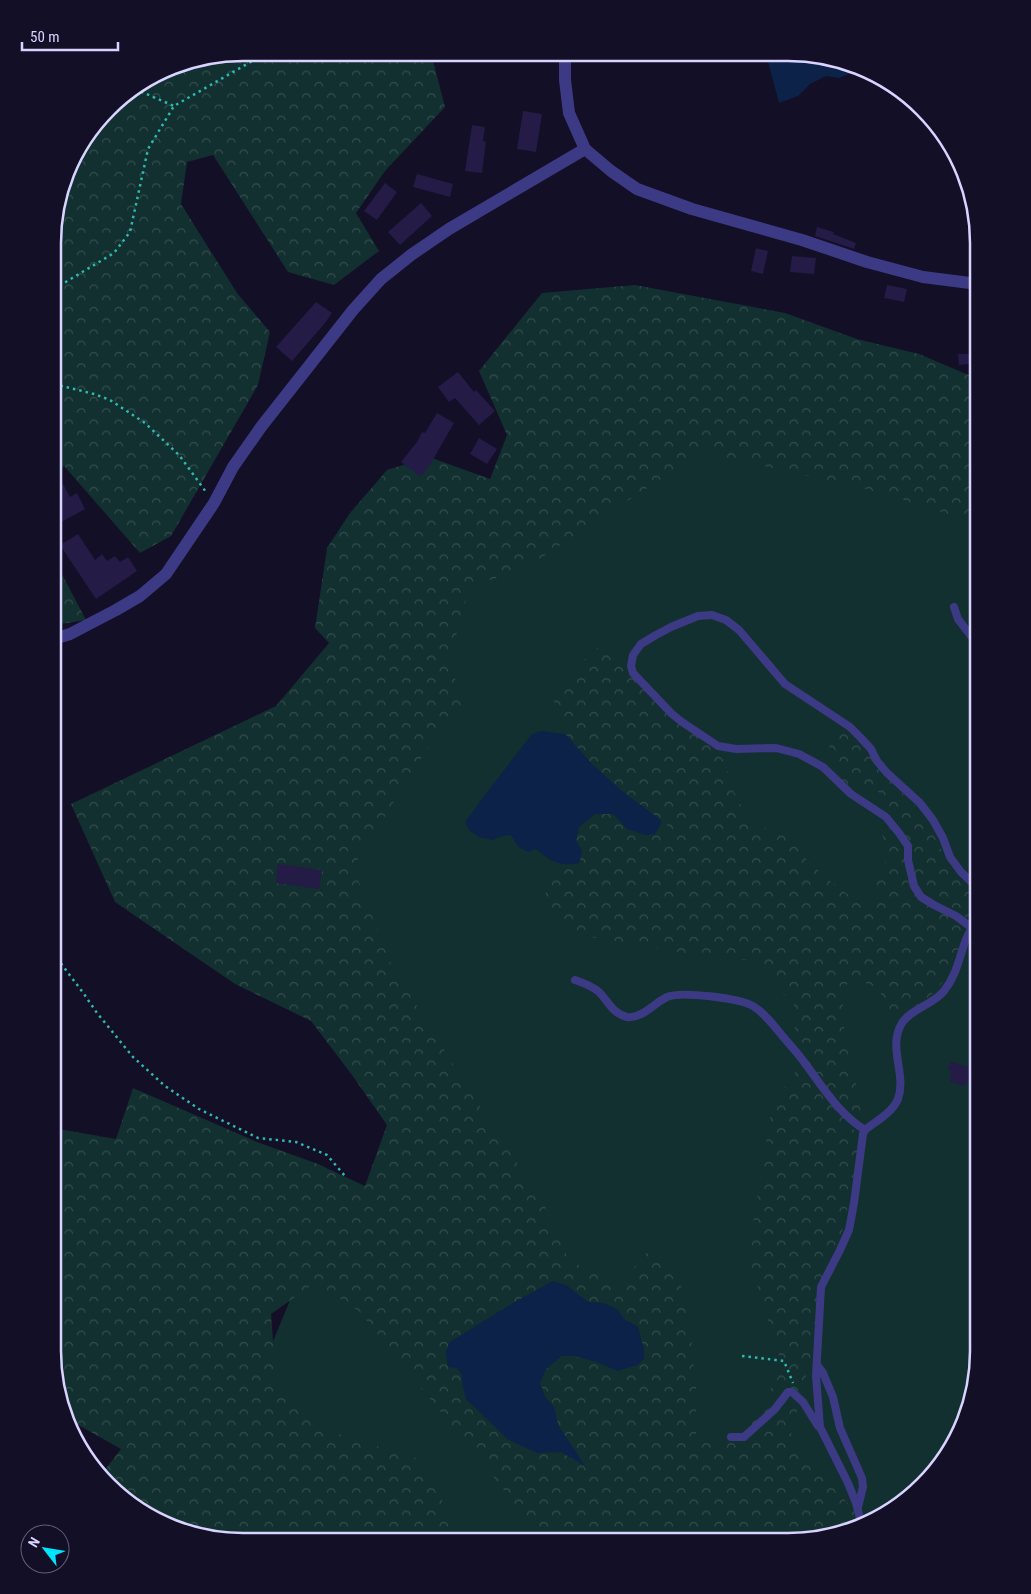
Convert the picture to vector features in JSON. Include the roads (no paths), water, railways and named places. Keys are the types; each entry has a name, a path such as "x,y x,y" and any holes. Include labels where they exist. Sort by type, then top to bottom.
{"street":[{"path":"565,61 569,112 586,149 611,171 637,189 692,209 802,240 867,262 923,277 970,283"},
{"path":"61,637 116,610 166,574 214,503 233,467 261,427 353,310 381,279 411,255 449,230 586,149"}],"lane":[{"path":"954,607 958,619 970,635"},
{"path":"970,880 950,857 943,838 925,809 902,785 887,773 862,738 850,727 786,684 739,630 726,620 712,615 698,616 671,627 641,644 633,655 631,666 633,673 672,714 718,746 736,749 776,748 799,754 823,767 851,794 886,817 908,846 908,860 914,886 921,897 956,916 970,926"},
{"path":"820,1427 816,1391 821,1287 849,1230 865,1130 889,1111 898,1100 900,1076 896,1045 902,1023 910,1015 936,1000 945,991 953,979 970,932"},
{"path":"576,980 599,992 618,1014 629,1017 644,1012 667,998 680,994 731,1000 752,1006 763,1014 789,1044 837,1107 865,1130"},
{"path":"817,1365 823,1373 833,1397 840,1428 862,1478 863,1487 858,1509"},
{"path":"731,1437 744,1436 775,1409 788,1392 792,1392 798,1396 820,1427 848,1483 860,1518"}],"water":[{"path":"768,61 812,63 835,67 852,73 839,78 826,76 810,84 798,96 779,103"},
{"path":"541,731 565,734 592,764 622,791 662,821 655,834 645,835 627,829 613,814 595,814 579,827 576,840 582,851 579,863 566,864 551,860 536,849 529,852 520,848 511,835 492,840 479,837 469,830 465,822 532,734"},
{"path":"553,1281 566,1285 588,1302 603,1303 617,1309 624,1319 638,1327 644,1350 644,1359 637,1365 618,1371 597,1362 575,1356 562,1356 546,1369 540,1383 545,1397 554,1407 558,1425 585,1466 561,1452 537,1453 509,1440 466,1399 462,1375 457,1368 448,1367 446,1352 450,1342"}]}
